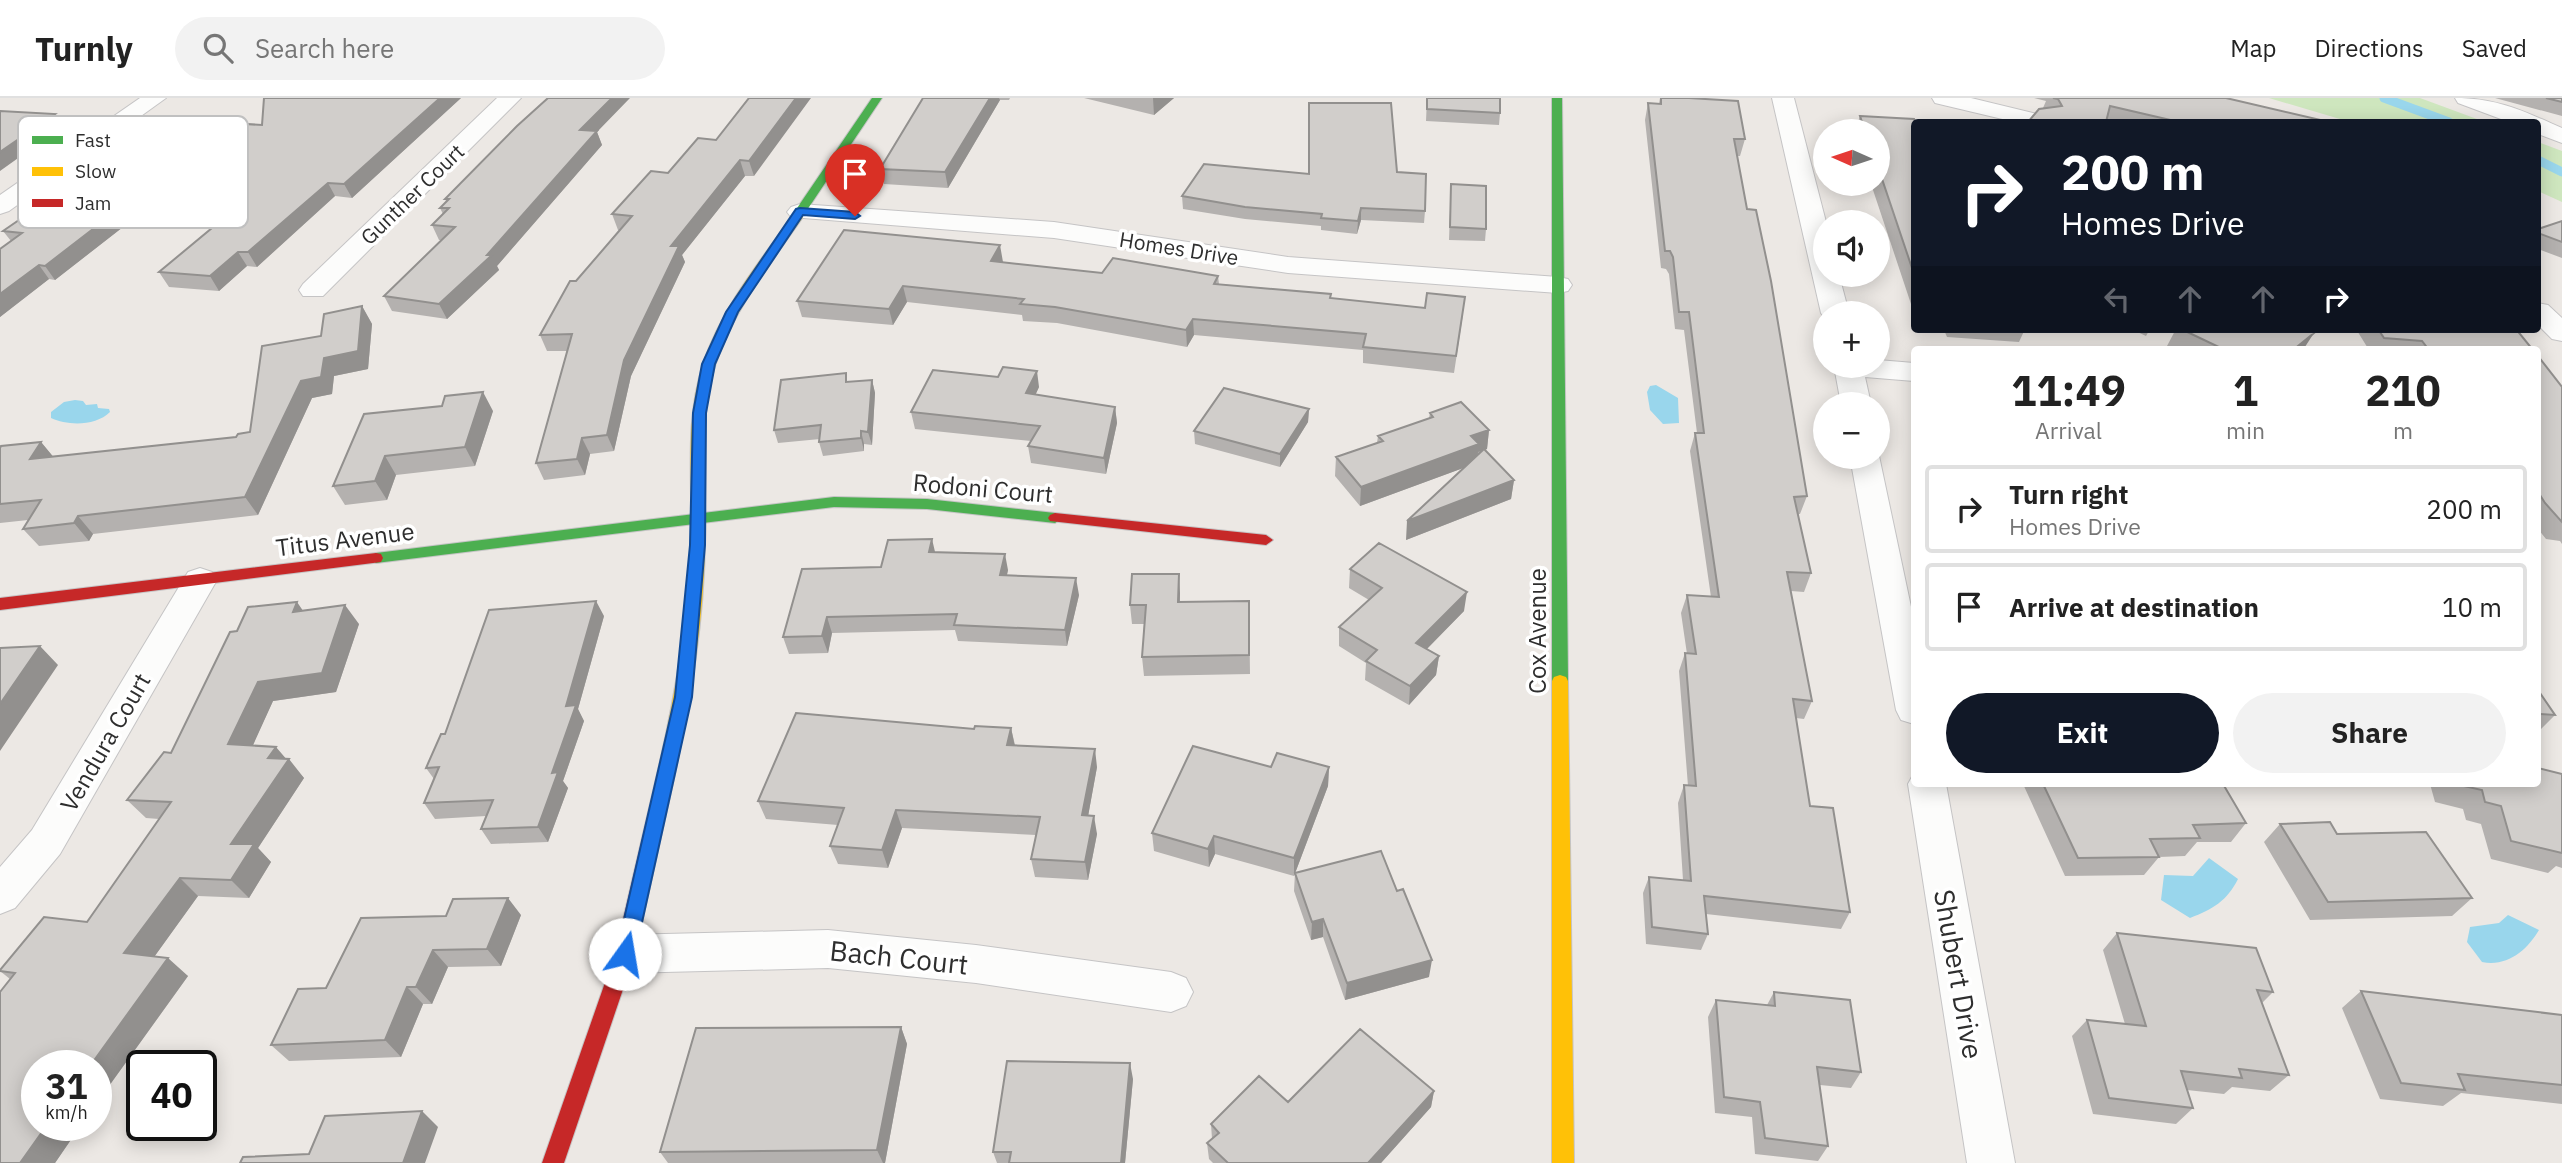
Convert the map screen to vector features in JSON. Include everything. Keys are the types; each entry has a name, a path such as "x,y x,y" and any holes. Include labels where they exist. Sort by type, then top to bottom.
{"street":[{"path":"143,98 155,98"},
{"path":"129,116 155,98"},
{"name":"Gunther Court","path":"313,290 510,98"},
{"path":"553,1163 625,954 684,697 698,545 696,518 699,413 709,364 732,312 877,98"},
{"name":"Cox Avenue","path":"1557,98 1563,1163"},
{"path":"1783,98 1813,220"},
{"path":"1943,98 2029,119"},
{"path":"2466,98 2521,119"},
{"path":"2541,127 2562,136"},
{"path":"0,206 18,193"},
{"name":"Homes Drive","path":"800,212 1054,230 1288,265 1558,285"},
{"path":"2541,314 2562,333"},
{"path":"1890,370 1911,372"},
{"path":"1868,469 1911,683"},
{"name":"Rodoni Court","path":"696,518 834,502 927,504 1266,540"},
{"name":"Titus Avenue","path":"0,604 696,518"},
{"name":"Vendura Court","path":"0,896 46,842 200,580"},
{"name":"Shubert Drive","path":"1928,787 1991,1163"},
{"name":"Bach Court","path":"625,954 828,949 976,964 1171,992"}],"green space":[{"path":"2269,98 2420,98 2477,119 2340,119"},
{"path":"2541,143 2562,151 2562,202 2541,192"}],"water":[{"path":"1656,385 1678,398 1679,423 1663,424 1650,410 1647,392 1650,386"},
{"path":"83,401 86,405 97,404 98,408 109,409 110,412 97,420 82,423 51,418 51,412 64,402"},
{"path":"2209,858 2238,879 2224,899 2190,918 2161,900 2164,875 2193,876"},
{"path":"2508,915 2539,930 2529,944 2516,955 2500,962 2482,962 2467,942 2470,927 2499,923"}],"building":[{"path":"264,98 440,98 344,184 328,183 248,252 238,252 210,276 159,272 212,228 248,228 248,124 262,125"},
{"path":"548,98 612,98 580,130 597,131 487,255 492,255 439,304 384,296 455,227 432,225 449,208 440,208 449,199 445,199"},
{"path":"749,98 796,98 749,161 740,160 671,246 679,246 624,360 607,435 582,438 577,459 536,463 572,334 540,335 570,281 576,281 632,216 612,214 651,171 668,173 698,138 716,140"},
{"path":"923,98 990,98 945,172 880,169"},
{"path":"1427,98 1500,98 1500,113 1427,109"},
{"path":"1661,98 1738,101 1745,139 1734,139 1747,209 1756,210 1771,281 1807,496 1794,497 1811,573 1787,572 1812,701 1793,699 1810,806 1833,808 1850,912 1704,896 1708,934 1652,927 1649,877 1691,881 1684,785 1696,786 1685,653 1696,654 1687,595 1719,597 1695,433 1704,433 1689,312 1679,312 1673,257 1670,251 1665,251 1648,103 1661,104"},
{"path":"2053,98 2226,98 2316,119 2166,119 2110,106 2107,119 2031,119 2039,109 2062,106 2058,99"},
{"path":"2546,98 2562,98 2562,102"},
{"path":"1309,103 1391,103 1397,172 1426,174 1425,211 1361,208 1358,221 1321,218 1322,214 1245,207 1182,196 1204,164 1309,174"},
{"path":"0,111 55,114 18,116 18,140 0,152"},
{"path":"1860,116 1914,119 1911,119 1911,265 1888,196 1890,196 1890,119 1861,119"},
{"path":"1451,184 1486,186 1486,229 1450,227"},
{"path":"18,221 18,228 94,228 45,266 39,265 0,294 0,249 22,233 3,231"},
{"path":"2562,221 2562,242 2541,234 2541,228"},
{"path":"844,230 1000,245 991,261 1102,273 1113,258 1218,276 1214,284 1331,294 1330,298 1425,308 1427,293 1465,297 1456,356 1363,347 1366,334 1193,319 1186,330 1055,307 1020,304 1024,299 903,286 889,309 797,301"},
{"path":"362,306 358,351 324,358 321,377 301,381 245,497 78,516 74,523 23,529 41,500 0,504 1,446 41,442 30,459 236,437 238,434 250,432 262,346 321,336 324,314"},
{"path":"2189,333 2314,333 2298,346 2217,346"},
{"path":"2381,333 2519,333 2530,346 2426,346 2422,341 2384,338"},
{"path":"2541,360 2562,387 2562,522 2541,497"},
{"path":"1003,367 1037,371 1026,393 1115,407 1104,458 1028,446 1040,426 911,412 933,370 998,377"},
{"path":"846,373 846,382 872,380 868,432 861,431 861,438 819,442 821,425 774,430 781,380"},
{"path":"1224,388 1309,409 1280,454 1194,431"},
{"path":"483,392 465,447 385,456 375,481 333,486 364,414 442,406 445,396"},
{"path":"1461,402 1489,430 1471,436 1479,444 1361,487 1336,457 1383,441 1378,436 1433,417 1430,413"},
{"path":"1484,449 1514,480 1407,521"},
{"path":"932,539 929,552 1005,554 1000,575 1076,578 1065,630 954,625 957,614 827,617 822,636 783,637 802,569 881,567 888,540"},
{"path":"1379,543 1467,592 1416,643 1439,656 1410,686 1366,661 1377,650 1339,627 1382,588 1350,569"},
{"path":"1132,574 1179,574 1178,602 1249,601 1249,655 1142,657 1146,605 1130,605"},
{"path":"596,601 566,706 576,705 552,773 558,772 538,827 481,829 493,800 424,803 439,767 426,768 441,734 445,734 489,610"},
{"path":"297,602 293,612 345,605 322,673 258,682 228,744 276,747 268,758 289,759 231,844 254,844 231,880 180,878 124,953 168,958 102,1050 21,1050 21,1141 36,1141 20,1163 0,1163 0,992 15,973 0,970 44,917 87,922 171,802 127,800 164,752 171,753 230,632 237,631 248,607"},
{"path":"40,646 0,704 0,648"},
{"path":"2541,694 2555,715 2541,714"},
{"path":"796,713 974,729 975,726 1011,728 1007,745 1095,749 1082,815 1094,816 1085,862 1031,859 1040,817 896,810 882,850 830,846 844,808 758,801"},
{"path":"1193,746 1271,767 1277,753 1329,767 1294,858 1214,836 1208,849 1152,833"},
{"path":"2541,769 2562,774 2562,853 2511,841 2501,806 2485,802 2482,790 2468,787 2541,787"},
{"path":"2044,787 2225,787 2246,823 2193,825 2200,838 2150,839 2159,857 2078,858"},
{"path":"2330,822 2337,834 2426,832 2472,898 2328,902 2280,824"},
{"path":"1381,851 1397,891 1403,889 1432,960 1347,983 1323,919 1312,922 1295,873"},
{"path":"508,898 487,949 433,950 416,987 407,987 385,1040 271,1045 298,989 326,988 361,918 446,916 453,899"},
{"path":"2117,933 2256,948 2273,992 2257,990 2289,1075 2239,1069 2242,1078 2181,1071 2193,1108 2109,1098 2087,1020 2146,1026"},
{"path":"2361,991 2562,1015 2562,1085 2458,1074 2465,1090 2401,1083"},
{"path":"1774,992 1850,1000 1861,1072 1817,1067 1828,1146 1765,1138 1760,1102 1724,1097 1716,1000 1775,1006"},
{"path":"901,1027 877,1150 660,1152 696,1028"},
{"path":"1360,1029 1434,1091 1368,1163 1228,1163 1207,1143 1219,1133 1211,1124 1259,1076 1288,1102"},
{"path":"1007,1061 1130,1063 1121,1163 1009,1163 1011,1152 993,1152"},
{"path":"422,1111 403,1163 240,1163 243,1157 309,1154 325,1116"}],"waterway":[{"path":"2384,98 2441,119"},
{"path":"2541,162 2562,172"}],"traffic: fast":[{"path":"797,217 877,98"},
{"path":"1557,98 1560,681"},
{"path":"376,558 834,502 927,504 1055,518"}],"traffic: slow":[{"path":"666,774 684,688 695,600 698,542 697,451 704,383 718,342 737,305 797,217"},
{"path":"1560,681 1563,1163"}],"traffic: jam":[{"path":"1055,518 1266,540"},
{"path":"0,604 376,558"},
{"path":"553,1163 625,954 666,774"}],"route":[{"path":"625,954 684,697 698,545 696,518 699,413 709,364 732,312 800,212 855,216"}]}
